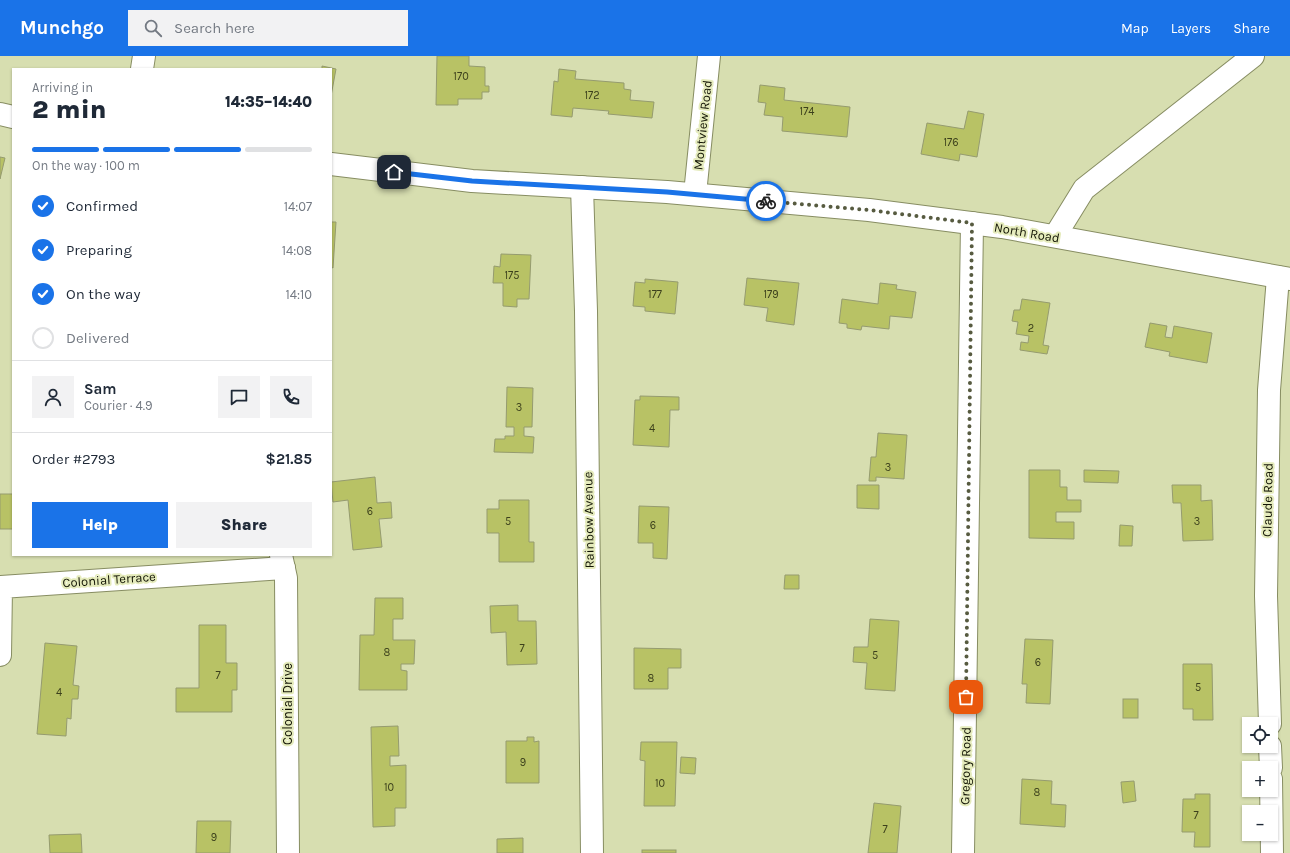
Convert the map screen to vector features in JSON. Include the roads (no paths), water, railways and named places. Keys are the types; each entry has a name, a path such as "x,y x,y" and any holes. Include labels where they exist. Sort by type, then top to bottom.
{"street":[{"path":"142,68 144,56"},
{"name":"Montview Road","path":"694,194 709,56"},
{"path":"1055,236 1084,189 1253,56"},
{"path":"0,114 12,117"},
{"name":"North Road","path":"332,164 472,181 694,194 869,210 972,223 1055,236 1284,278"},
{"name":"Rainbow Avenue","path":"582,187 586,311 592,853"},
{"name":"Gregory Road","path":"963,853 972,223"},
{"name":"Claude Road","path":"1270,717 1266,596 1269,390 1284,278"},
{"name":"Colonial Terrace","path":"0,655 1,586 283,561"},
{"name":"Colonial Drive","path":"283,561 286,586 288,853"},
{"path":"1271,797 1272,853"}]}
